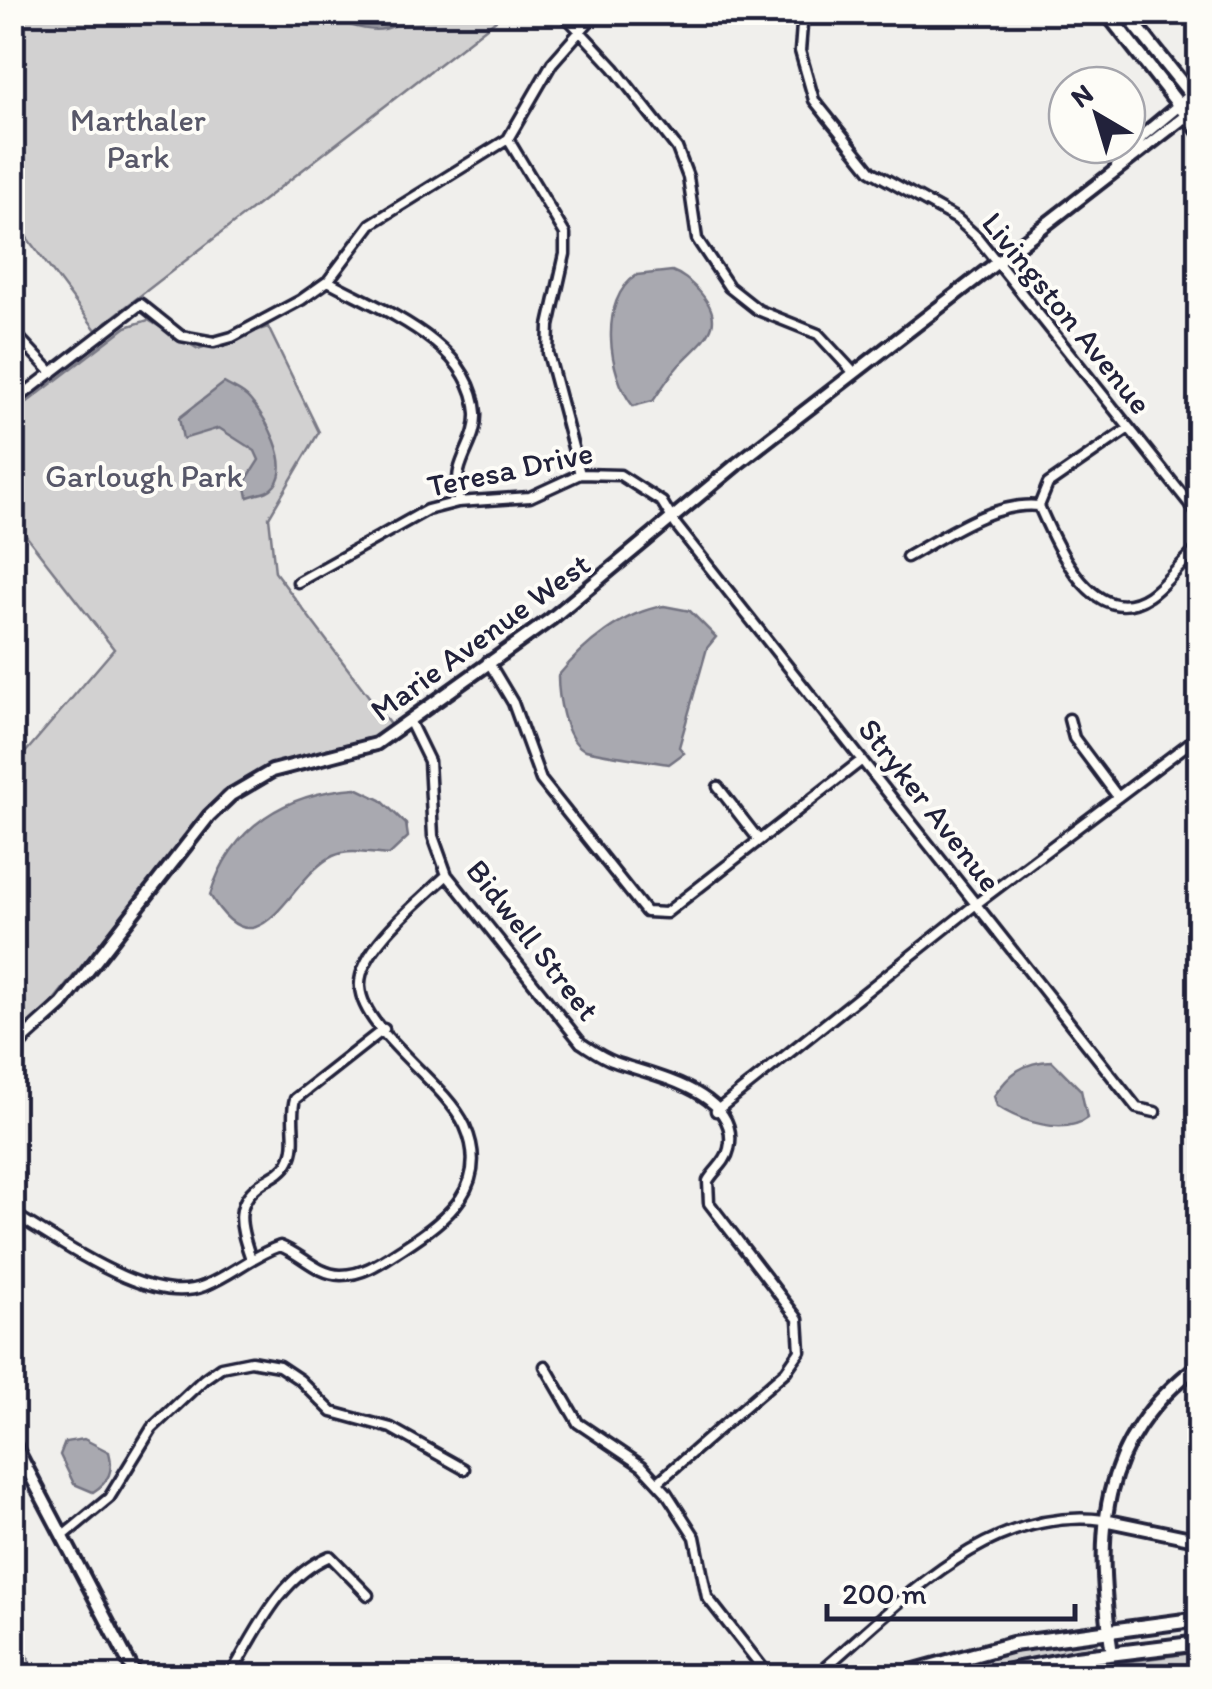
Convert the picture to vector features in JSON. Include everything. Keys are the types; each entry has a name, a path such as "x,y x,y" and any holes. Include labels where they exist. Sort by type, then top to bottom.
{"highway":[{"path":"897,1676 1013,1644 1200,1619"},
{"path":"983,1676 1200,1643"}],"main road":[{"path":"1106,12 1200,132"},
{"path":"1125,12 1198,100"}],"street":[{"path":"562,12 614,68 677,148 688,177 697,239 729,286 758,310 818,334 854,373"},
{"path":"12,404 141,304 182,336 214,342 284,310 328,281 371,224 508,138 552,63 576,31 597,12"},
{"name":"Livingston Avenue","path":"804,12 800,51 814,100 871,171 957,219 998,262 1200,518"},
{"path":"1109,176 1142,136 1178,105 1198,100"},
{"path":"1109,176 1186,116 1198,100"},
{"path":"508,138 564,234 548,353 580,474"},
{"name":"Marie Avenue West","path":"12,1049 62,1004 209,816 230,795 272,771 371,746 409,720 552,619 854,373 1109,176"},
{"path":"328,281 414,328 464,375 476,414 474,439 459,469 458,502"},
{"path":"12,330 52,373"},
{"path":"1128,428 1048,484 1039,506 1075,576 1102,600 1130,604 1149,596 1200,547"},
{"name":"Teresa Drive","path":"298,582 427,510 458,502 530,497 580,474 620,475 662,502 672,520"},
{"path":"907,557 1020,504 1039,506"},
{"name":"Stryker Avenue","path":"672,520 1137,1108 1155,1112"},
{"path":"488,661 513,703 541,780 646,912 666,913 862,760"},
{"path":"1069,719 1074,738 1118,796"},
{"name":"Bidwell Street","path":"409,720 429,761 433,836 447,874 581,1043 612,1062 680,1082 716,1112"},
{"path":"658,1482 805,1352 798,1319 707,1198 710,1176 726,1158 730,1145 728,1131 716,1112 976,904 1200,735"},
{"path":"718,788 759,840"},
{"path":"12,1214 152,1288 177,1292 201,1287 250,1256 280,1246 323,1271 358,1273 440,1224 463,1200 473,1164 464,1124 447,1098 368,1012 359,981 372,950 447,874"},
{"path":"250,1256 239,1224 240,1207 250,1190 290,1160 294,1146 290,1116 295,1099 384,1029"},
{"path":"63,1536 108,1498 139,1444 204,1379 222,1367 251,1360 279,1366 300,1380 332,1412 390,1428 464,1469"},
{"path":"1112,1654 1104,1520 1113,1477 1130,1438 1148,1411 1200,1364"},
{"path":"545,1366 578,1423 658,1482 695,1537 707,1597 769,1676"},
{"path":"12,1440 136,1676"},
{"path":"814,1676 964,1552 1023,1524 1073,1516 1200,1540"},
{"path":"230,1676 282,1592 306,1567 330,1556 368,1594"}],"green space":[{"name":"Marthaler Park","path":"24,13 505,13 96,330 13,219 13,22"},
{"name":"Garlough Park","path":"148,320 198,349 268,327 319,432 269,517 275,572 391,726 364,743 270,765 223,791 49,1006 13,1041 13,767 114,649 13,519 13,413 126,327"},
{"path":"13,1627 38,1676 13,1676"},
{"path":"1097,1638 1096,1646 945,1676 916,1676 1014,1650"},
{"path":"1199,1652 1199,1676 1021,1676"}],"shaded area":[{"path":"323,13 408,13 390,27 368,29"},
{"path":"672,271 689,281 707,302 712,312 711,329 653,401 633,406 624,392 613,357 612,319 616,301 637,275"},
{"path":"224,383 250,400 275,441 281,465 275,485 266,492 248,497 245,482 259,460 255,451 219,428 183,439 179,418"},
{"path":"664,606 690,611 716,637 707,648 679,747 684,753 669,764 583,749 567,726 558,676 605,631 634,615"},
{"path":"356,788 381,800 406,824 408,837 389,855 353,852 333,856 317,867 259,926 244,928 228,919 210,895 219,871 247,832 265,817 307,797"},
{"path":"1052,1061 1081,1090 1087,1118 1054,1126 1018,1117 997,1106 994,1096 1012,1075 1025,1066"},
{"path":"84,1439 109,1452 109,1475 93,1492 74,1484 60,1455 65,1442"}]}
